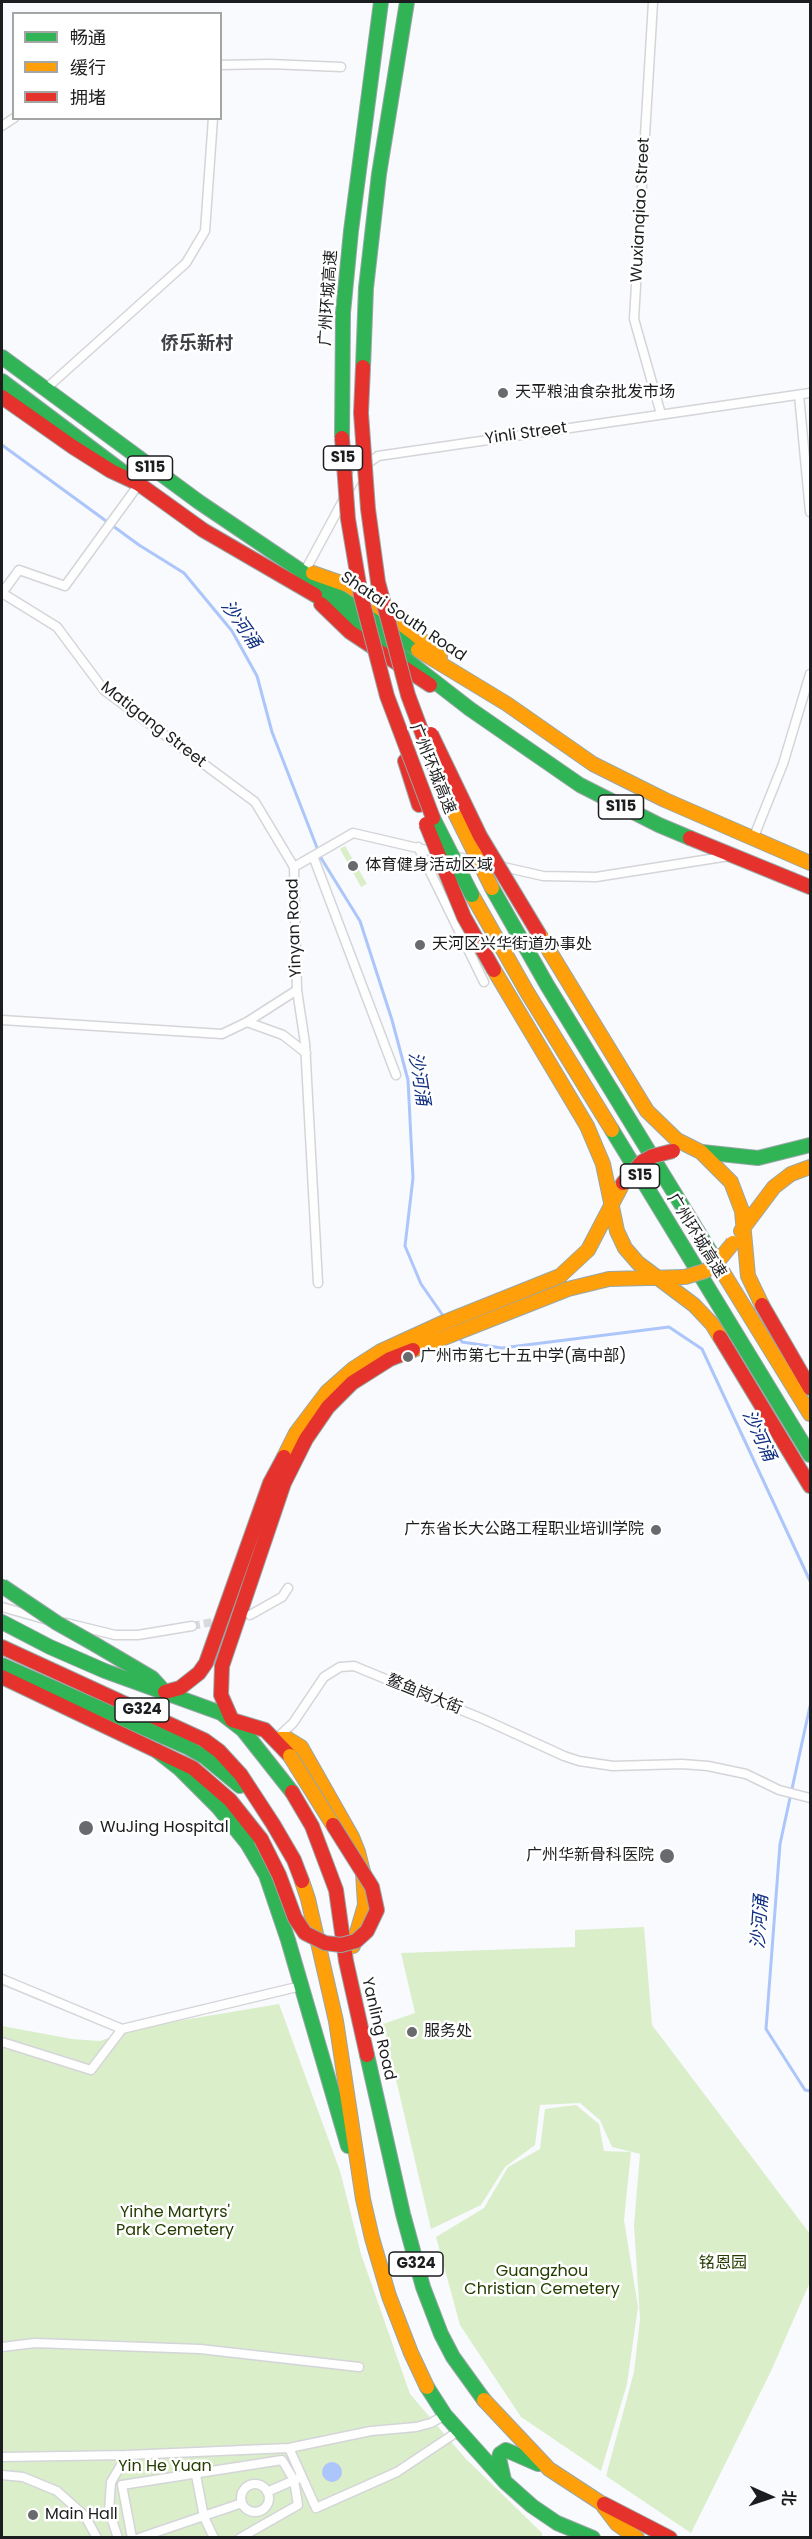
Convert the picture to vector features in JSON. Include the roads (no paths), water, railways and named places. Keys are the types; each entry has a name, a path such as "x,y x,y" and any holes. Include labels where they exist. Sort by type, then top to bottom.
{"main road":[{"name":"广州环城高速","path":"381,2 346,279 341,380 345,483 354,561 378,669 394,720 422,792 472,895 527,992 810,1455"},
{"name":"广州环城高速","path":"407,2 378,184 366,288 362,370 362,431 368,509 378,582 389,629 408,695 436,773 467,843 548,985 810,1414"},
{"name":"S115","path":"2,357 156,472 305,571"},
{"path":"2,381 138,484"},
{"name":"S115","path":"2,397 73,447 111,471 138,484 203,530 314,595 350,632 420,680 449,692 506,735 580,785 641,817 810,887"},
{"name":"Shatai South Road","path":"305,571 350,585 421,638 452,670 507,704 593,764 644,790 810,863"},
{"path":"389,629 409,688 480,836 636,1094 655,1121 678,1146 715,1164"},
{"path":"378,669 419,805 464,917 587,1126 603,1164 622,1243 638,1263 700,1311 719,1334 810,1485"},
{"path":"678,1146 746,1159 778,1155 810,1145"},
{"path":"2,1586 48,1617 144,1673 165,1692 180,1688 190,1681 206,1663 270,1483 296,1433 320,1401 353,1369 381,1351 440,1324 560,1276 588,1250 623,1183 632,1171 648,1159 678,1146 746,1159"},
{"path":"701,1152 728,1177 738,1198 743,1228 739,1246"},
{"path":"588,1250 600,1222 603,1204 603,1164"},
{"path":"743,1228 774,1187 791,1174 810,1167"},
{"path":"615,1220 617,1200 623,1183"},
{"path":"738,1198 739,1246 751,1285 810,1388"},
{"path":"2,1677 193,1768 210,1780 230,1800 261,1839 279,1875 295,1918 305,1933 325,1943 341,1945 356,1941 367,1931 377,1910 372,1887 290,1756 265,1730 232,1720 221,1695 222,1665 282,1489 300,1449 328,1407 352,1383 377,1366 406,1351 568,1289 609,1279 685,1277 705,1271 739,1246 761,1205"},
{"path":"638,1263 660,1275 685,1277"},
{"path":"609,1279 657,1286 687,1301"},
{"name":"Yanling Road","path":"2,1622 77,1659 131,1682 201,1704 232,1720 286,1782 312,1826 336,1890 346,1961 403,2214 431,2311 453,2357 475,2391 549,2469 601,2503 617,2524 637,2538"},
{"name":"G324","path":"2,1647 204,1740 230,1762 284,1840 308,1899 339,2041 363,2199 381,2270 398,2322 423,2380 458,2432 505,2482 532,2506 557,2523 592,2538"},
{"path":"2,1665 205,1757 260,1804"},
{"path":"276,1739 288,1738 300,1747 358,1852 363,1872 365,1905 362,1922 346,1961"},
{"path":"157,1751 180,1769 236,1828 256,1857 274,1895 363,2199"},
{"path":"505,2482 499,2458 506,2450 549,2469"},
{"path":"601,2503 654,2538"},
{"path":"601,2503 670,2538"},
{"path":"557,2523 574,2538"},
{"path":"557,2523 581,2538"}],"street":[{"name":"Wuxianqiao Street","path":"653,2 634,319 661,414"},
{"path":"222,64 341,67"},
{"path":"50,385 186,263 191,255 205,231 213,120"},
{"name":"Yinli Street","path":"305,571 360,469 378,456 810,393"},
{"path":"799,394 810,512"},
{"path":"2,593 19,570 65,585 138,484"},
{"name":"Matigang Street","path":"2,593 57,627 104,690 255,802 294,867"},
{"path":"753,839 790,745 810,674"},
{"name":"Yinyan Road","path":"2,1020 222,1034 247,1022 297,990 294,867 354,833 519,871 568,878 596,877 733,855"},
{"path":"418,848 484,982"},
{"path":"313,856 396,1075"},
{"path":"297,990 306,1053 318,1283"},
{"path":"247,1022 283,1035 306,1053"},
{"path":"250,1615 282,1597 288,1588"},
{"path":"2,1607 39,1619 115,1635 138,1635 192,1626"},
{"name":"鳌鱼岗大街","path":"276,1739 293,1723 324,1677 334,1669 354,1666 483,1719 564,1756 598,1765 708,1766 746,1774 779,1790 809,1797"},
{"path":"2,1979 122,2029 301,1986"},
{"path":"2,2042 92,2070 122,2029"},
{"path":"2,2347 35,2343 200,2349 359,2367"},
{"path":"2,2457 127,2455 289,2448 371,2431 416,2427 431,2423 445,2415"},
{"path":"132,2538 122,2486 282,2460 298,2478 316,2508 397,2472 458,2432"},
{"path":"240,2538 298,2505 298,2478 289,2448"},
{"path":"118,2538 110,2511 111,2482 127,2455"},
{"path":"2,2475 23,2477 57,2491 85,2516 97,2538"},
{"path":"196,2475 204,2517 214,2538"},
{"path":"267,2492 298,2478"},
{"path":"250,2485 259,2485 267,2492 268,2503 258,2512 249,2512 242,2503 242,2491 250,2485"},
{"path":"139,2538 242,2503"}],"water":[{"path":"332,2462 339,2465 342,2472 339,2479 332,2482 325,2479 322,2472 325,2465"}],"waterway":[{"name":"沙河涌","path":"2,445 139,545 184,573 232,631 257,676 272,732 321,858 360,921 392,1020 408,1080 413,1178 405,1246 421,1284 444,1317"},
{"name":"沙河涌","path":"459,1337 462,1342 502,1348 669,1327 702,1349 810,1581"},
{"name":"沙河涌","path":"810,1706 780,1844 766,2029 805,2090 810,2091"}],"tunnel":[{"path":"192,1626 223,1620"}],"place":[{"name":"天平粮油食杂批发市场","path":"503,393"},
{"name":"体育健身活动区域","path":"353,866"},
{"name":"天河区兴华街道办事处","path":"420,945"},
{"name":"广州市第七十五中学(高中部)","path":"408,1357"},
{"name":"广东省长大公路工程职业培训学院","path":"656,1530"},
{"name":"WuJing Hospital","path":"86,1828"},
{"name":"广州华新骨科医院","path":"667,1856"},
{"name":"服务处","path":"412,2032"},
{"name":"Main Hall","path":"33,2515"}],"district":[{"name":"侨乐新村","path":"197,344"}],"park label":[{"name":"Yinhe Martyrs' Park Cemetery","path":"175,2222"},
{"name":"铭恩园","path":"723,2264"},
{"name":"Guangzhou Christian Cemetery","path":"542,2281"},
{"name":"Yin He Yuan","path":"165,2467"}]}
